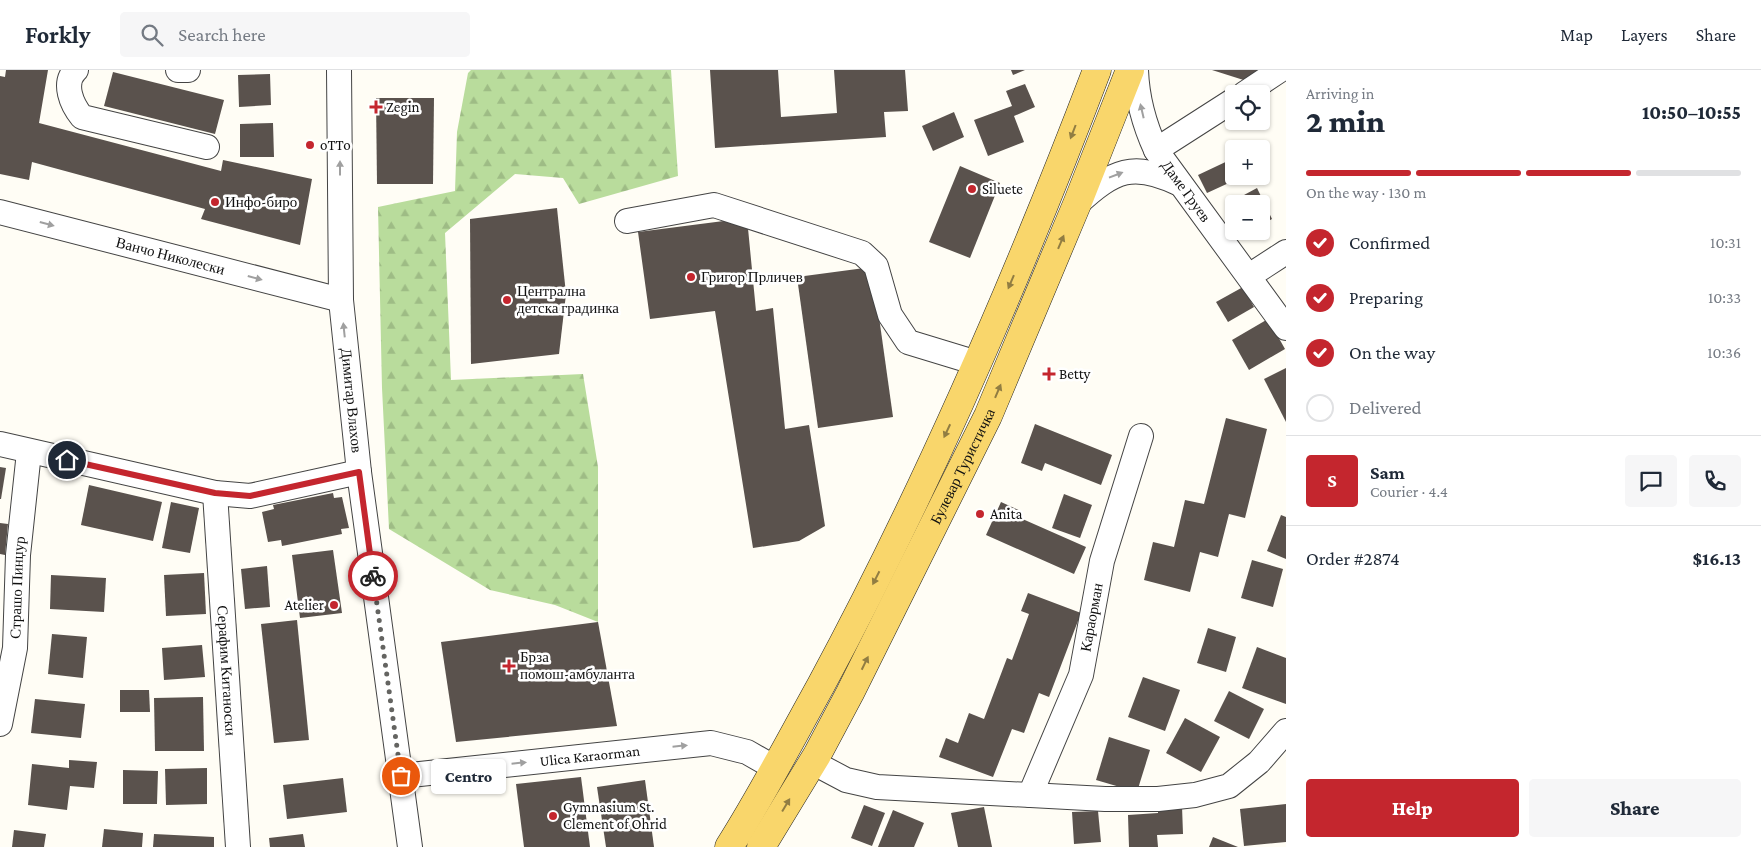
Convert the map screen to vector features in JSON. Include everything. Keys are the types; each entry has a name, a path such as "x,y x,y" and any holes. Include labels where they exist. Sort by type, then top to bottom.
{"main road":[{"name":"Булевар Туристичка","path":"729,847 775,768 843,643 891,549 977,363 1083,106 1096,70"},
{"name":"Булевар Туристичка","path":"761,847 812,762 854,684 988,416 1077,204 1130,70"}],"street":[{"path":"76,70 73,73 69,93 74,107 82,118 206,147"},
{"path":"178,70 188,70"},
{"name":"Димитар Влахов","path":"339,70 341,300 359,472 410,847"},
{"path":"1081,70 1083,106"},
{"name":"Даме Груев","path":"1136,70 1141,108 1146,128 1156,150 1286,328"},
{"path":"1258,85 1280,70"},
{"name":"Даме Груев","path":"1156,150 1225,106"},
{"path":"1077,204 1107,179 1124,172 1142,170 1158,173 1180,184"},
{"path":"627,221 714,205 862,253 876,266 890,315 908,342 977,363"},
{"name":"Ванчо Николески","path":"0,212 341,300"},
{"path":"1248,276 1286,252"},
{"name":"Караорман","path":"1030,795 1081,675 1102,561 1141,436"},
{"path":"0,444 215,493 250,496 359,472"},
{"name":"Страшо Пинџур","path":"0,724 15,648 18,555 29,452"},
{"name":"Серафим Китаноски","path":"215,493 238,847"},
{"path":"812,762 846,780 877,787 1114,799 1158,799 1195,795 1229,786 1259,762 1286,731"},
{"name":"Ulica Karaorman","path":"401,776 711,742 747,752 775,768"}],"green space":[{"path":"471,70 671,70 678,176 579,204 563,178 515,174 445,233 451,380 583,374 598,467 598,622 555,605 490,590 389,529 382,388 378,207 455,191 457,132 468,73"}],"building":[{"path":"6,70 48,70 39,123 221,171 223,160 312,179 300,245 201,219 205,209 32,162 29,180 0,174 0,76 5,77"},
{"path":"710,70 778,70 781,117 837,113 834,70 905,70 908,111 884,112 886,137 715,148"},
{"path":"1011,70 1025,70 1013,75"},
{"path":"1212,70 1257,70 1253,83"},
{"path":"113,72 224,100 215,134 104,106"},
{"path":"270,74 271,105 239,107 238,75"},
{"path":"1025,84 1035,107 1014,116 1024,142 988,156 974,120 1012,106 1006,91"},
{"path":"376,98 434,98 433,184 377,184"},
{"path":"954,112 964,137 933,151 922,126"},
{"path":"273,123 274,157 240,157 240,124"},
{"path":"1225,162 1225,185 1207,193 1198,175"},
{"path":"960,166 1000,183 970,258 929,242"},
{"path":"1257,188 1260,195 1244,195"},
{"path":"557,208 566,294 559,354 471,364 470,219"},
{"path":"747,218 756,311 773,308 785,429 809,425 825,526 799,541 753,548 715,311 650,319 638,232"},
{"path":"872,267 893,417 818,428 797,277"},
{"path":"1243,287 1254,307 1228,322 1216,302"},
{"path":"1268,319 1285,349 1249,370 1232,340"},
{"path":"1286,368 1286,422 1264,379"},
{"path":"1226,418 1267,429 1245,518 1229,514 1218,557 1200,552 1190,592 1144,580 1153,542 1174,547 1185,500 1204,504"},
{"path":"1035,424 1112,455 1101,485 1045,463 1042,471 1021,463"},
{"path":"0,467 6,468 1,499 0,499"},
{"path":"89,485 162,502 153,541 81,525"},
{"path":"333,493 334,498 342,497 349,528 341,529 342,534 282,546 281,540 268,542 262,512 274,509 273,505"},
{"path":"1064,494 1092,505 1080,538 1052,528"},
{"path":"171,502 199,508 190,553 162,548"},
{"path":"1001,502 1021,511 1018,517 1086,547 1074,574 986,535"},
{"path":"1281,515 1286,517 1286,559 1267,551"},
{"path":"0,523 8,524 5,555 0,554"},
{"path":"333,550 342,613 300,618 292,555"},
{"path":"1252,560 1283,569 1273,607 1241,598"},
{"path":"267,566 270,607 245,609 241,569"},
{"path":"204,573 206,614 166,616 164,575"},
{"path":"51,575 106,578 104,612 50,609"},
{"path":"1028,593 1081,613 1049,697 1039,693 1024,733 1012,729 993,777 939,757 946,738 958,743 969,713 984,719 1007,658 1012,660 1029,614 1021,611"},
{"path":"297,620 309,740 274,743 261,624"},
{"path":"598,622 617,726 456,742 441,642"},
{"path":"1208,628 1236,637 1226,672 1197,663"},
{"path":"52,634 87,637 83,678 48,674"},
{"path":"202,645 205,677 164,680 162,648"},
{"path":"1257,647 1286,658 1286,704 1242,688"},
{"path":"1143,677 1180,690 1165,731 1128,717"},
{"path":"120,690 149,690 150,712 120,712"},
{"path":"1229,691 1264,709 1249,739 1214,721"},
{"path":"203,697 204,751 155,751 154,698"},
{"path":"35,699 85,704 81,738 31,733"},
{"path":"1185,718 1220,737 1201,772 1166,753"},
{"path":"1109,737 1150,750 1137,792 1096,780"},
{"path":"69,760 97,762 94,788 70,786 67,810 28,805 32,764 69,768"},
{"path":"207,768 207,804 166,805 165,769"},
{"path":"123,770 158,771 157,804 123,804"},
{"name":"Gymnasium St. Clement of Ohrid","path":"581,777 590,847 524,847 516,784"},
{"path":"343,778 347,812 287,819 283,785"},
{"path":"645,780 654,847 606,847 597,787"},
{"path":"1286,804 1286,842 1244,846 1240,809"},
{"path":"864,805 885,813 872,846 851,838"},
{"path":"1182,806 1183,834 1157,835 1158,847 1129,847 1128,815 1158,813 1158,807"},
{"path":"984,807 992,847 958,847 951,813"},
{"path":"893,810 924,823 914,847 878,847"},
{"path":"1098,811 1101,842 1074,844 1072,812"},
{"path":"104,829 143,833 142,847 102,847"},
{"path":"14,830 46,834 44,847 12,847"},
{"path":"154,834 214,837 214,847 153,847"},
{"path":"303,834 305,847 270,847 269,838"},
{"path":"1213,837 1238,847 1209,847"}],"way so far":[{"path":"373,576 401,776"}],"place":[{"name":"Zegin","path":"376,107"},
{"name":"oTTo","path":"310,145"},
{"name":"Siluete","path":"972,189"},
{"name":"Инфо-биро","path":"215,202"},
{"name":"Григор Прличев","path":"691,277"},
{"name":"Централна детска градинка","path":"507,300"},
{"name":"Betty","path":"1049,374"},
{"name":"Anita","path":"980,514"},
{"name":"Atelier","path":"334,605"},
{"name":"Брза помош-амбуланта","path":"509,666"},
{"name":"Centro","path":"401,776"},
{"name":"Gymnasium St. Clement of Ohrid","path":"553,816"}],"route":[{"path":"67,460 215,493 250,496 359,472 373,576"}]}
